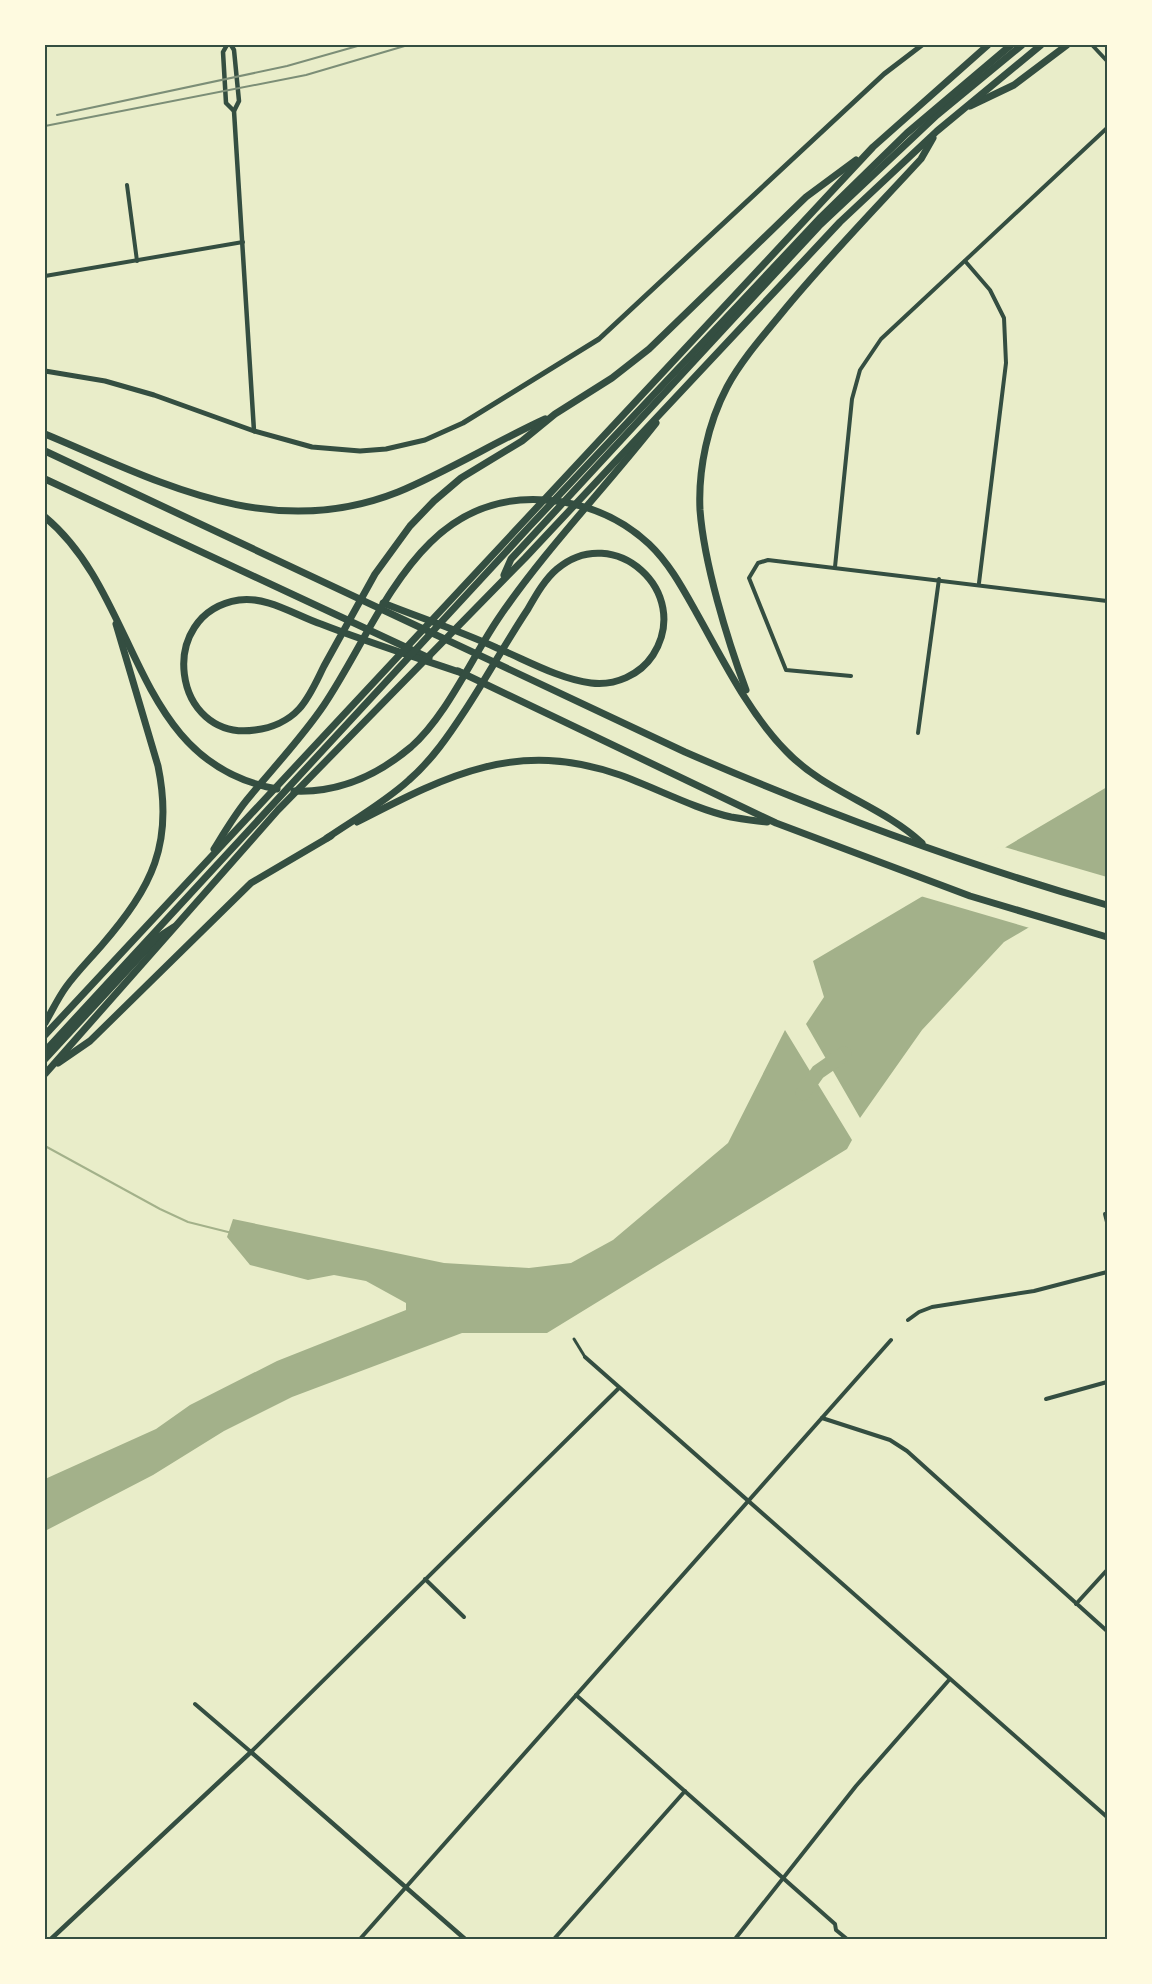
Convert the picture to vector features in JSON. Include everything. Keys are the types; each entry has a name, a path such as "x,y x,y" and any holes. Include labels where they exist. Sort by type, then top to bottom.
{"highway":[{"path":"45,434 206,499 257,509 308,510 368,501 396,492 555,414 612,378 649,349 806,197 873,147 988,45"},
{"path":"45,1051 542,513 821,217 908,133 1011,45"},
{"path":"502,580 511,559 819,226 929,122 1022,45"},
{"path":"47,1072 278,810 502,580 840,222 937,131 1041,45"},
{"path":"960,111 1014,85 1067,45"},
{"path":"751,704 734,658 706,551 700,509 702,471 717,410 728,386 754,346 799,291 921,159 937,131"},
{"path":"45,1035 873,147"},
{"path":"45,517 79,550 112,610 161,709 189,745 219,769 265,787 300,791 338,786 378,771 410,747 431,725 511,601 683,388"},
{"path":"462,673 319,624 256,600 239,600 222,605 196,626 183,654 186,687 203,714 232,729 248,731 265,729 291,717 308,695 375,574 410,526 461,478 522,441 555,414"},
{"path":"45,451 686,752 793,799 935,850 1107,905"},
{"path":"45,479 505,693 776,824 980,899 1107,937"},
{"path":"202,867 244,803 299,740 323,706 398,580 413,559 430,541 455,523 491,506 526,500 562,501 591,508 616,519 646,541 666,563 751,704 784,750 826,785 902,825 924,845"},
{"path":"47,1072 90,1041 251,883 327,838 394,793 426,764 467,708 530,605 556,569 582,556 613,555 629,560 643,570 661,598 664,623 659,646 650,660 624,679 591,683 570,678 518,657 327,582"},
{"path":"45,1023 66,987 137,902 156,863 163,840 163,789 158,766 112,610"},
{"path":"327,838 446,778 480,767 512,761 544,760 584,765 619,775 729,817 776,824"},
{"path":"45,1059 157,938 181,922"}],"main road":[{"path":"45,370 105,381 154,395 254,431 312,447 360,451 405,446 463,423 599,339 876,81 922,45"}],"street":[{"path":"234,111 226,104 223,52 229,45 234,50 239,101 234,111 255,413 254,431"},
{"path":"1093,46 1107,61"},
{"path":"835,567 852,399 860,370 881,339 1107,128"},
{"path":"127,185 137,261"},
{"path":"45,276 243,242"},
{"path":"965,261 990,290 1004,318 1006,363 979,584"},
{"path":"851,676 786,670 749,578 758,563 768,560 835,567 1107,601"},
{"path":"918,733 939,579"},
{"path":"1105,1214 1107,1222"},
{"path":"908,1320 932,1307 1034,1291 1107,1272"},
{"path":"574,1339 585,1357 619,1388 1107,1817"},
{"path":"360,1939 891,1340"},
{"path":"1046,1399 1107,1382"},
{"path":"51,1939 251,1752 619,1388"},
{"path":"822,1418 890,1440 907,1451 1107,1630"},
{"path":"1076,1604 1107,1570"},
{"path":"425,1579 464,1617"},
{"path":"735,1939 856,1786 949,1680"},
{"path":"576,1695 784,1878 835,1924 837,1930 847,1939"},
{"path":"195,1704 465,1939"},
{"path":"554,1939 685,1791"}],"shaded area":[{"path":"1107,787 1107,881 1004,942 922,1030 860,1118 806,1024 824,997 813,961"},
{"path":"785,1030 852,1140 847,1149 547,1333 462,1333 292,1397 224,1431 153,1475 45,1531 45,1479 156,1429 190,1405 277,1361 406,1310 406,1303 366,1281 334,1275 308,1280 250,1265 227,1237 233,1219 444,1263 529,1268 571,1263 613,1240 728,1143"}],"pier":[{"path":"1001,846 1107,877 1107,884 1033,929 917,895"}],"waterway":[{"path":"803,1093 818,1072 844,1054"},
{"path":"45,1146 160,1209 188,1222 232,1233"}],"railway":[{"path":"57,115 287,66 361,45"},
{"path":"45,126 306,75 408,45"}]}
